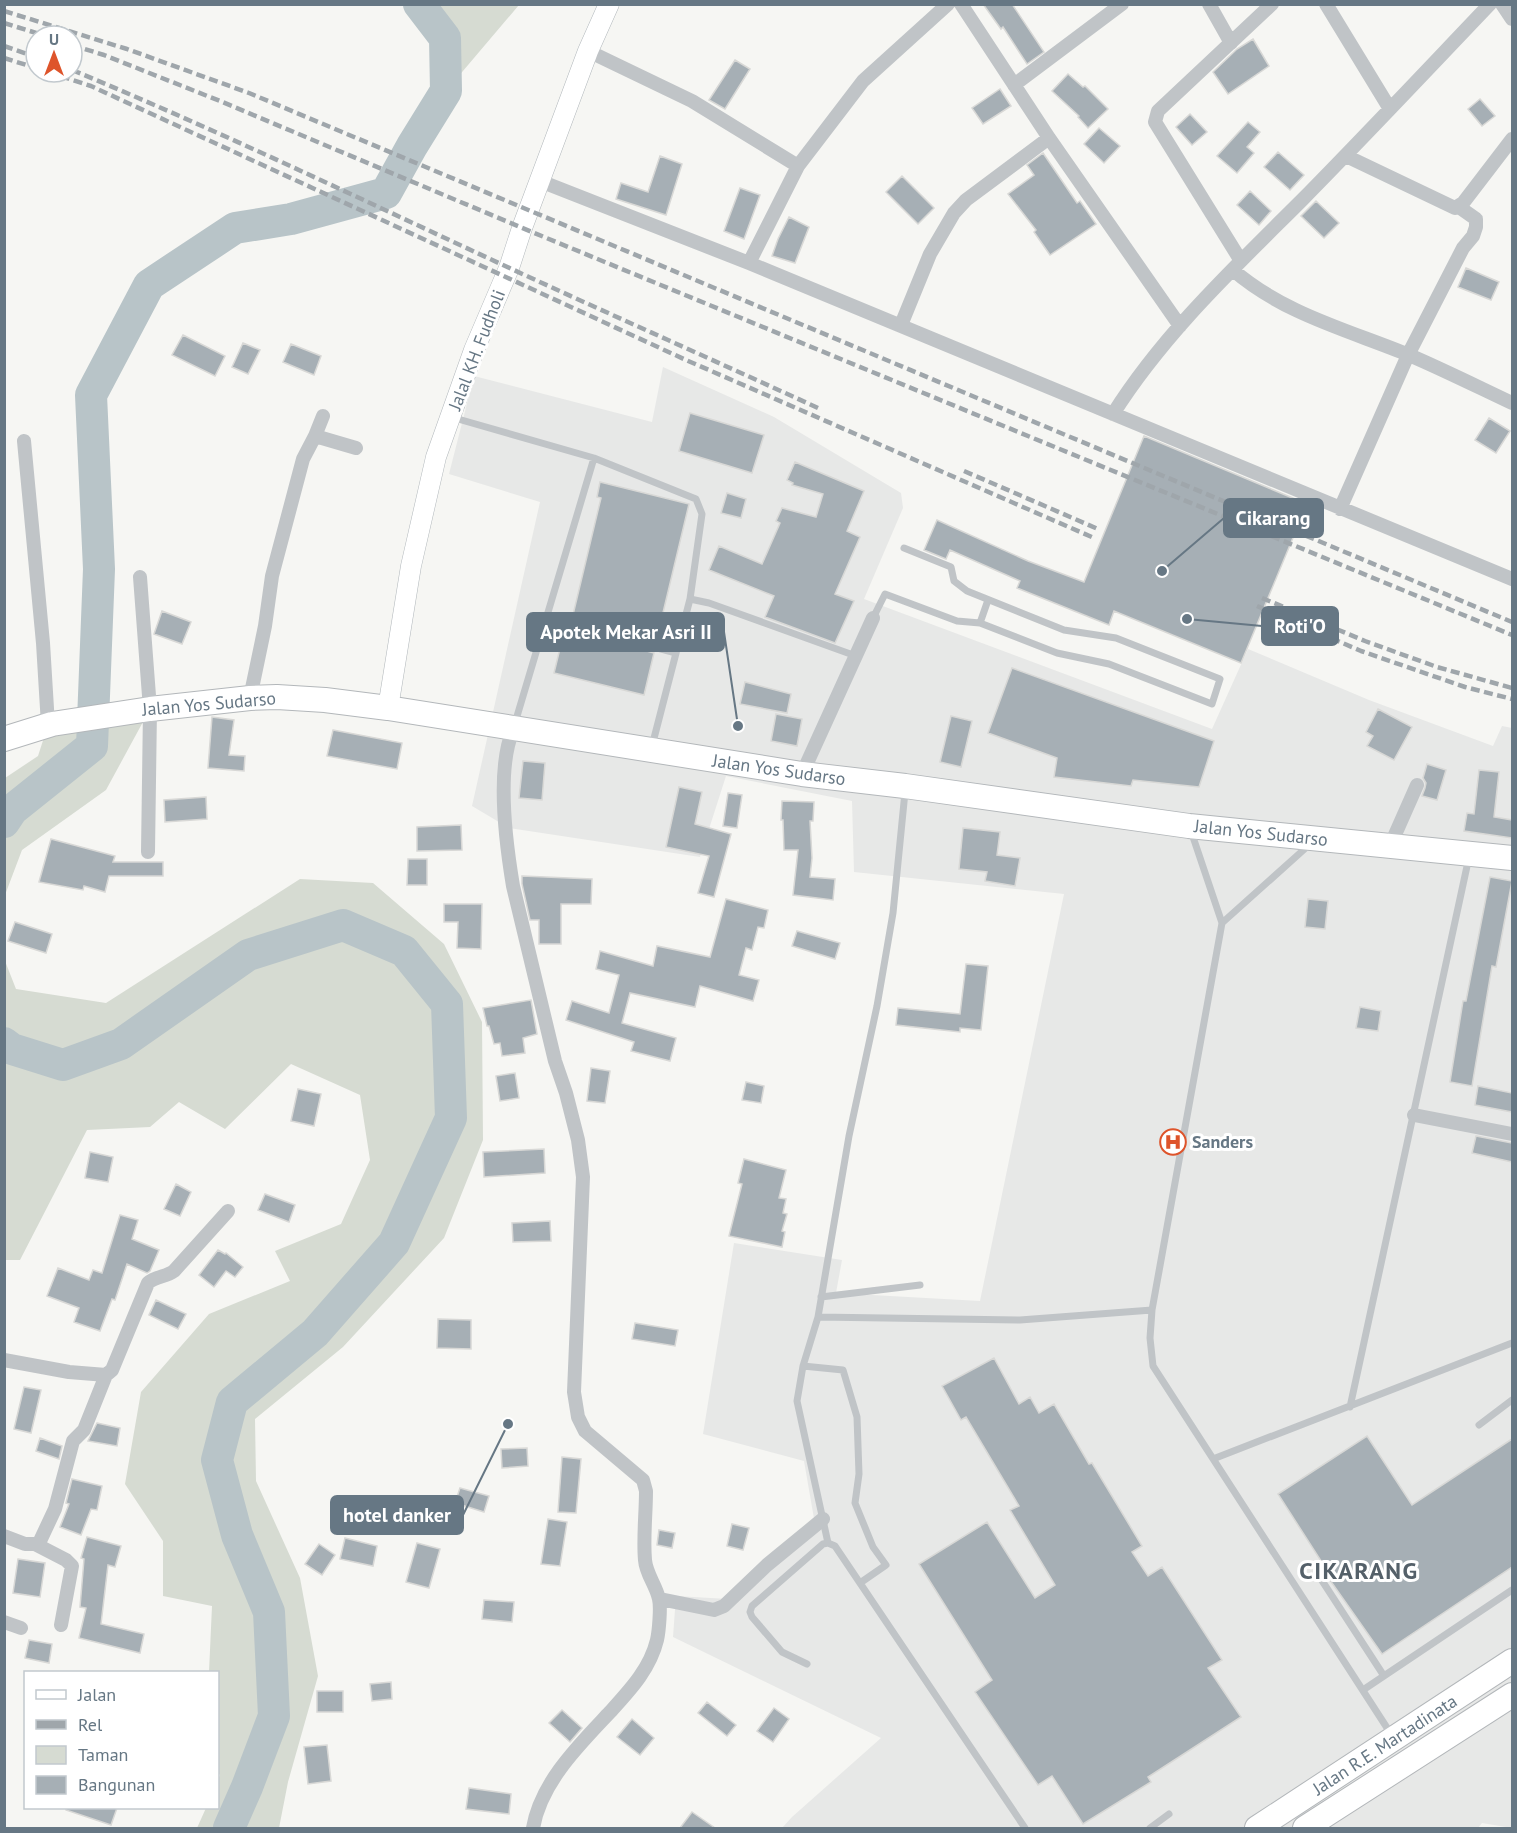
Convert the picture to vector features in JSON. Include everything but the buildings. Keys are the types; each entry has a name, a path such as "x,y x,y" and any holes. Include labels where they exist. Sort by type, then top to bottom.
{"highway":[{"name":"Jalan Yos Sudarso","path":"4,739 50,725 147,709 250,698 324,700 388,708 513,730 802,774 905,786 1189,826 1512,858"},
{"name":"Jalan R.E. Martadinata","path":"1257,1828 1512,1661"},
{"name":"Jalan R.E. Martadinata","path":"1305,1828 1512,1695"}],"main road":[{"name":"Jalal KH. Fudholi","path":"388,708 416,543 436,457 474,350 509,267 588,51 609,4"}],"street":[{"path":"749,263 798,166 863,81 932,10 948,4"},
{"path":"961,4 1049,138 1180,326"},
{"path":"1014,85 1122,4"},
{"path":"1209,4 1231,43"},
{"path":"1272,4 1158,111 1155,122 1237,265 1250,284 1277,301 1326,324 1408,355 1512,403"},
{"path":"1326,4 1390,109"},
{"path":"1113,414 1130,386 1180,326 1490,4"},
{"path":"1502,4 1512,19"},
{"path":"588,51 692,101 798,166"},
{"path":"901,325 930,254 954,213 966,201 1049,138"},
{"path":"1459,207 1512,140"},
{"path":"1340,508 1408,355 1462,248 1475,230 1476,219 1459,207 1451,208 1346,156"},
{"path":"540,180 901,325 1512,579"},
{"path":"250,698 272,576 303,459 323,416"},
{"path":"315,436 356,448"},
{"path":"24,441 50,725"},
{"path":"140,577 147,709 148,852"},
{"path":"802,774 873,618"},
{"path":"513,730 507,753 504,804 513,886 555,1061 578,1140 583,1177 574,1392 578,1417 585,1431 643,1480 646,1491 645,1561 651,1582 660,1599 657,1638 648,1665 629,1691 579,1745 547,1788 536,1812 533,1828"},
{"path":"1390,846 1417,785"},
{"path":"1414,1115 1512,1134"},
{"path":"35,1544 40,1540 54,1509 73,1441 84,1430 148,1283 174,1271 228,1211"},
{"path":"4,1360 69,1372 106,1375"},
{"path":"660,1599 714,1610 724,1605 767,1565 823,1519"},
{"path":"4,1536 25,1544 35,1544 66,1560 72,1566 61,1625"},
{"path":"4,1622 21,1628"}],"lane":[{"path":"451,417 594,458 696,499 702,514 690,599 650,751"},
{"path":"513,730 594,458"},
{"path":"873,618 885,594 957,621 980,623 1057,653 1109,664 1212,704 1220,679 1116,638 1064,630 988,600 967,591 954,580 951,567 904,548"},
{"path":"690,599 709,603 856,657"},
{"path":"980,623 988,600"},
{"path":"546,618 676,652"},
{"path":"828,1543 797,1401 803,1366 818,1317 849,1136 877,1006 893,913 905,786"},
{"path":"1189,826 1222,923 1152,1310 1150,1338 1153,1366 1394,1739"},
{"path":"1222,923 1315,839"},
{"path":"1350,1407 1470,855"},
{"path":"821,1297 920,1285"},
{"path":"818,1317 1020,1320 1152,1310"},
{"path":"1213,1459 1512,1343"},
{"path":"803,1366 843,1370 857,1417 859,1473 855,1503 873,1547 886,1565 860,1583"},
{"path":"1479,1425 1512,1400"},
{"path":"807,1664 782,1652 750,1612 752,1606 823,1544 828,1543 835,1546 1025,1828"},
{"path":"1319,1575 1384,1676"},
{"path":"1363,1690 1512,1590"},
{"path":"1150,1828 1169,1814"}],"shaded area":[{"path":"663,367 774,417 901,493 903,508 864,599 1212,729 1248,649 1369,700 1493,746 1502,726 1512,728 1512,1828 1482,1823 1478,1828 782,1828 881,1738 673,1637 676,1596 728,1599 816,1530 804,1461 703,1434 734,1243 842,1260 836,1293 980,1301 1064,894 854,872 852,801 726,776 700,857 509,828 472,806 540,502 449,474 474,376 652,422"}],"green space":[{"path":"419,5 519,5 446,91 445,38"},
{"path":"150,709 106,790 22,850 5,895 5,778 38,756 48,725"},
{"path":"300,879 373,883 444,944 482,1022 483,1140 444,1238 343,1347 255,1419 256,1481 300,1578 318,1676 288,1782 279,1828 197,1828 206,1809 219,1809 219,1671 209,1671 212,1606 163,1596 163,1541 125,1484 141,1392 209,1314 290,1281 275,1251 341,1224 370,1160 360,1095 291,1064 225,1129 179,1102 150,1127 87,1130 20,1260 5,1260 5,961 16,989 106,1003"}],"waterway":[{"path":"4,822 12,810 92,746 99,569 91,395 149,285 235,228 291,219 386,193 446,91 445,38 419,4"},
{"path":"4,1043 12,1049 63,1065 121,1044 248,955 343,925 404,951 447,1004 451,1118 394,1243 315,1333 232,1402 217,1460 237,1535 269,1612 274,1716 229,1828"}],"railway":[{"path":"4,11 127,49 249,93 1512,622"},
{"path":"4,23 24,29"},
{"path":"4,46 24,53"},
{"path":"84,49 220,101 544,237 1512,635"},
{"path":"4,58 24,64"},
{"path":"84,75 245,145 818,408"},
{"path":"84,84 686,360 1094,538"},
{"path":"964,471 1098,529"},
{"path":"1262,598 1365,641 1437,667 1512,688"},
{"path":"1257,606 1361,651 1465,687 1512,699"}],"place":[{"name":"Cikarang","path":"1162,571"},
{"name":"Roti'O","path":"1187,619"},
{"name":"Apotek Mekar Asri II","path":"738,726"},
{"name":"Sanders","path":"1173,1142"},
{"name":"hotel danker","path":"508,1424"}],"district":[{"name":"CIKARANG","path":"1359,1571"}]}
